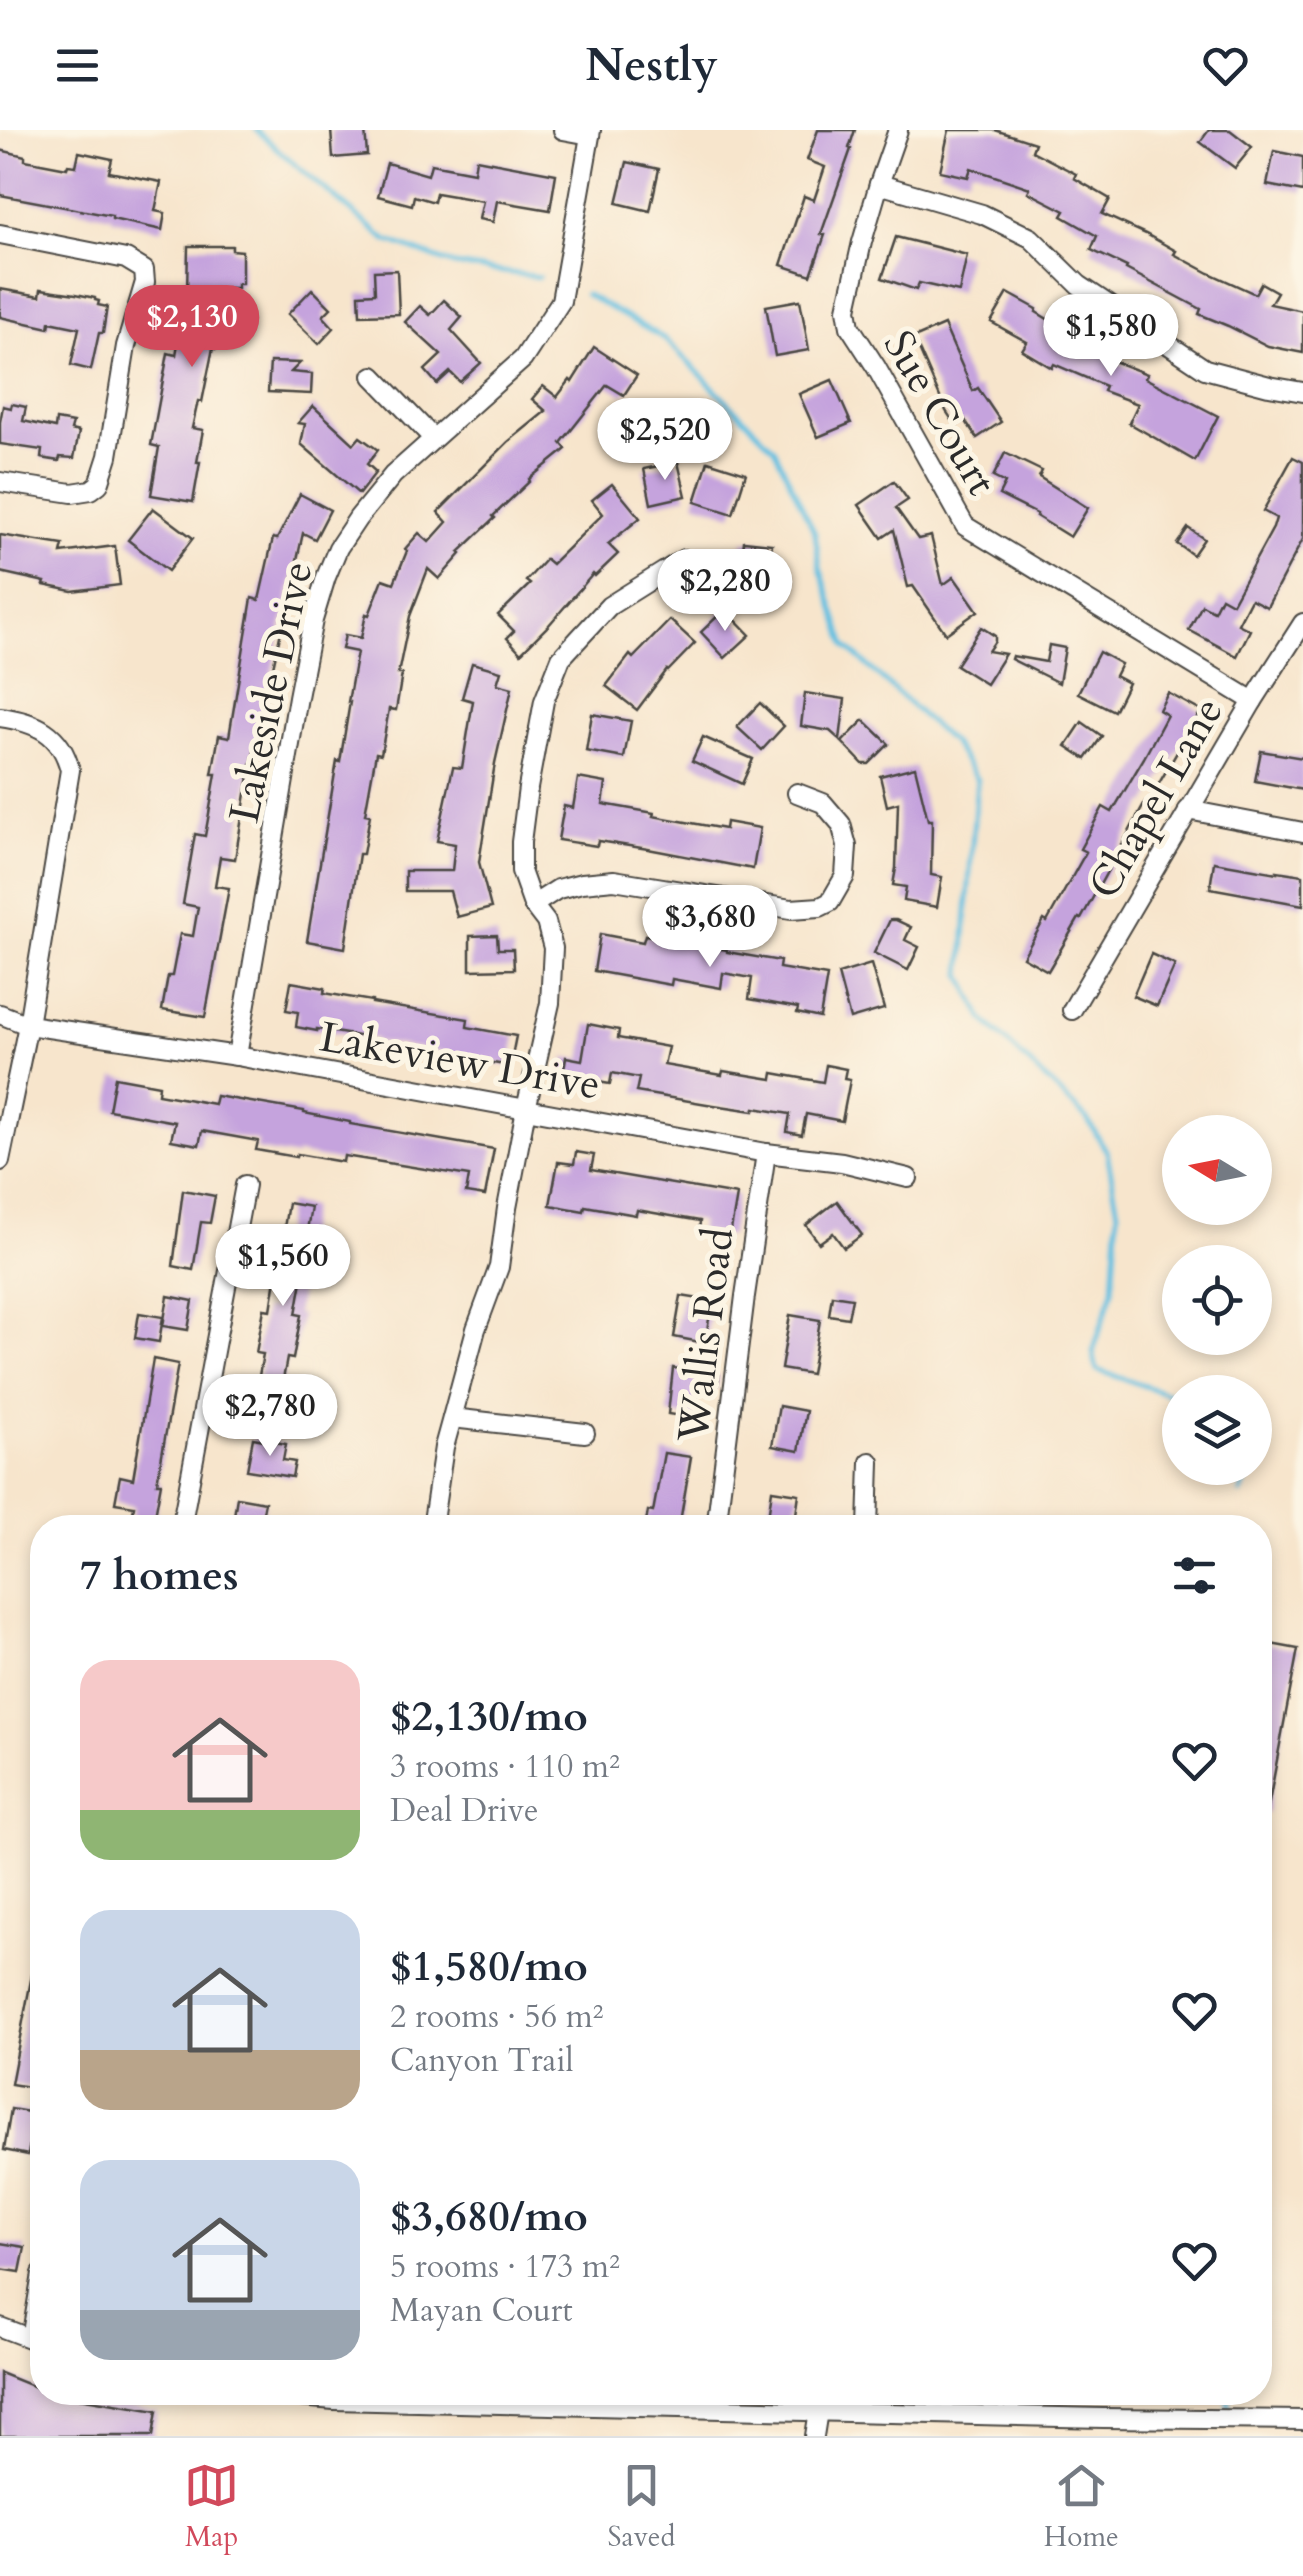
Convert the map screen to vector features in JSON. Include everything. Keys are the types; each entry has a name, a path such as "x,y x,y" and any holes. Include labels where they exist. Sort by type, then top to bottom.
{"street":[{"path":"563,130 591,132"},
{"name":"Sue Court","path":"898,130 862,242 848,309 850,326 965,526 1252,701"},
{"name":"Lakeside Drive","path":"237,1056 298,698 326,577 338,548 394,474 523,359 561,301 591,132"},
{"path":"879,184 982,214 1031,238 1079,285 1205,370 1303,392"},
{"path":"0,234 126,259 144,270 126,346 108,456 99,484 72,494 0,482"},
{"path":"373,376 433,438"},
{"path":"434,1515 444,1447 476,1330 499,1267 526,1109 550,1004 553,948 546,922 533,906 521,871 528,788 544,701 561,658 609,606 684,559"},
{"name":"Chapel Lane","path":"1072,1010 1252,701 1303,623"},
{"path":"0,717 28,723 58,742 70,770 28,1025 0,1161"},
{"path":"533,906 558,889 614,880 791,908 830,902 845,876 847,846 841,824 823,803 797,793"},
{"path":"1188,810 1303,832"},
{"name":"Lakeview Drive","path":"0,1014 28,1025 237,1056 766,1153 842,1162 908,1178"},
{"name":"Wallis Road","path":"718,1515 766,1153"},
{"path":"183,1515 245,1185"},
{"path":"452,1418 585,1433"},
{"path":"868,1515 870,1462"},
{"path":"0,2327 30,2339"},
{"path":"814,2436 819,2405"},
{"path":"855,2405 1116,2427 1303,2420"}],"building":[{"path":"331,130 365,130 367,155 333,158"},
{"path":"818,130 855,130 811,275 781,265 804,196 814,200 825,167 807,160"},
{"path":"949,130 995,130 1035,143 1032,151 1076,174 1074,178 1110,199 1102,214 1255,294 1261,283 1277,292 1270,304 1303,311 1303,353 1268,346 1199,314 1201,309 1091,250 1097,236 1062,216 1065,211 1028,192 1030,188 971,168 968,177 940,171"},
{"path":"1209,130 1230,130 1252,147 1235,168 1200,142"},
{"path":"0,150 25,156 25,160 67,168 76,166 79,152 112,159 109,172 161,182 155,211 165,213 162,230 112,216 0,195"},
{"path":"1274,151 1303,157 1303,192 1267,185"},
{"path":"476,159 556,174 550,210 497,201 493,222 479,219 483,201 436,193 434,202 414,196 412,205 378,196 387,163 428,175 431,164 474,172"},
{"path":"627,162 659,169 650,211 617,203"},
{"path":"896,237 967,255 959,292 919,283 916,290 882,278"},
{"path":"188,246 232,246 232,250 242,251 242,284 227,288 216,349 213,348 202,402 198,401 192,428 203,430 193,502 151,495 159,447 151,445 168,353 176,355 187,293"},
{"path":"397,270 399,314 360,315 359,294 375,293 374,271"},
{"path":"0,289 40,296 41,289 76,294 95,298 98,305 107,307 91,370 71,365 79,328 50,322 49,328 0,317"},
{"path":"312,289 331,308 323,316 334,328 319,344 288,314"},
{"path":"1008,293 1037,309 1036,312 1072,334 1070,337 1110,354 1108,359 1147,374 1145,378 1218,416 1195,461 1129,423 1138,404 1103,391 1105,386 1054,364 1052,368 1022,350 1027,342 991,322"},
{"path":"444,300 462,317 451,330 481,363 460,382 450,372 437,384 425,370 441,355 405,322 420,306 430,315"},
{"path":"800,300 809,350 775,356 766,306"},
{"path":"944,325 973,391 978,388 1001,422 977,438 965,420 956,426 946,411 914,338"},
{"path":"594,347 637,375 624,395 607,385 561,443 566,449 529,479 459,552 439,579 428,569 410,616 398,674 402,674 396,710 389,709 381,754 376,753 365,814 370,815 363,854 359,854 345,948 307,941 357,652 342,649 345,635 361,638 366,614 369,615 383,579 394,583 405,549 419,533 429,542 447,522 438,512 508,442 546,411 532,399 543,386 557,397 572,382"},
{"path":"270,362 300,363 291,372 312,374 311,394 268,392"},
{"path":"832,380 851,423 818,437 799,394"},
{"path":"12,404 26,407 23,421 55,428 56,420 73,423 71,430 79,432 74,458 41,458 42,450 0,444 3,406 11,408"},
{"path":"313,406 354,444 360,437 378,450 367,464 376,472 359,494 301,444 305,424 298,423"},
{"path":"1005,453 1042,471 1039,477 1088,508 1070,537 999,495 1005,483 993,477"},
{"path":"1293,457 1303,462 1303,539 1267,607 1251,599 1238,624 1250,630 1237,656 1189,630 1202,605 1214,611 1221,597 1232,603 1273,528 1276,518 1263,511"},
{"path":"708,461 746,473 733,514 695,502"},
{"path":"678,462 686,496 651,504 644,469"},
{"path":"894,481 908,500 896,508 918,539 931,536 943,585 954,577 978,611 946,634 913,586 908,587 894,530 882,538 859,505"},
{"path":"612,484 640,518 608,544 618,554 593,574 521,653 507,638 514,631 498,615 530,584 526,581 546,559 552,564 603,514 592,500"},
{"path":"300,494 330,510 315,539 303,533 250,770 235,859 220,857 215,886 229,888 205,1017 162,1010 180,934 193,936 198,907 183,904 195,834 205,836 219,735 229,737 252,598 259,600 273,538 277,539"},
{"path":"153,508 193,538 168,571 128,540"},
{"path":"1188,528 1204,539 1193,555 1177,544"},
{"path":"0,535 63,545 61,553 115,546 120,585 72,591 0,572"},
{"path":"744,541 772,544 765,603 737,600"},
{"path":"725,609 750,635 725,658 701,632"},
{"path":"670,620 695,643 667,670 637,710 606,686 630,655 633,658"},
{"path":"981,627 995,636 988,651 1005,654 986,684 956,665"},
{"path":"1049,645 1065,648 1059,683 1011,659 1012,656 1046,662"},
{"path":"1099,652 1121,664 1115,676 1128,683 1114,711 1078,693"},
{"path":"472,663 501,671 497,684 512,688 479,862 491,908 457,917 450,891 405,891 405,871 452,871 455,844 437,841 453,767 462,768 473,701 462,698"},
{"path":"805,693 845,699 840,740 830,731 801,726"},
{"path":"1168,693 1201,711 1048,971 1023,957 1086,852 1080,849 1103,807 1112,812 1144,758 1167,715 1159,710"},
{"path":"760,703 784,726 762,750 737,727"},
{"path":"592,714 631,721 624,758 586,751"},
{"path":"864,720 889,744 869,764 863,764 842,742"},
{"path":"1082,722 1102,736 1086,759 1066,746"},
{"path":"703,737 753,759 742,784 692,761"},
{"path":"1261,751 1303,758 1303,790 1255,781"},
{"path":"915,767 928,820 932,820 931,875 942,877 937,907 904,901 906,887 893,885 898,803 887,806 880,776"},
{"path":"578,778 606,783 603,804 725,829 726,822 760,828 753,869 598,841 597,846 558,840 564,806 573,808"},
{"path":"1214,862 1303,875 1303,905 1210,888"},
{"path":"890,920 911,927 905,940 919,947 908,970 874,953"},
{"path":"600,934 643,942 645,935 727,950 780,961 779,968 827,976 820,1018 797,1013 798,1008 749,999 752,978 723,973 721,988 672,979 671,985 594,971"},
{"path":"497,935 498,949 513,949 514,969 470,970 470,936"},
{"path":"1151,954 1175,965 1157,1006 1133,996"},
{"path":"871,964 884,1009 850,1019 838,974"},
{"path":"291,982 325,988 324,993 468,1019 467,1027 516,1036 510,1066 296,1027 298,1012 286,1010"},
{"path":"588,1024 619,1030 618,1038 668,1047 664,1065 722,1075 723,1071 772,1079 773,1073 823,1082 826,1065 846,1069 844,1079 850,1080 842,1121 806,1114 802,1135 787,1132 790,1114 636,1092 639,1078 612,1073 610,1084 563,1076 566,1057 582,1060"},
{"path":"115,1077 159,1085 158,1094 214,1104 216,1096 494,1149 485,1196 466,1193 469,1176 344,1156 343,1162 297,1154 296,1157 256,1150 258,1141 202,1131 199,1145 171,1140 175,1122 109,1110"},
{"path":"576,1152 594,1155 591,1170 737,1195 730,1236 699,1231 700,1221 637,1210 636,1215 585,1206 584,1211 550,1205 558,1162 574,1164"},
{"path":"183,1190 215,1196 210,1223 201,1222 193,1270 173,1266"},
{"path":"837,1201 862,1235 844,1248 833,1233 819,1243 806,1225"},
{"path":"288,1203 311,1207 296,1314 301,1315 293,1359 287,1358 278,1407 254,1403 263,1354 256,1353 264,1309 271,1310"},
{"path":"832,1295 852,1298 848,1318 829,1315"},
{"path":"168,1296 193,1301 188,1330 163,1326"},
{"path":"681,1296 712,1301 705,1343 674,1337"},
{"path":"139,1313 163,1317 159,1342 135,1338"},
{"path":"790,1315 820,1320 811,1374 781,1369"},
{"path":"153,1359 178,1364 155,1515 132,1515 134,1506 115,1503 120,1476 133,1479"},
{"path":"673,1368 719,1375 717,1389 699,1386 694,1418 668,1414"},
{"path":"779,1406 806,1411 799,1451 772,1446"},
{"path":"253,1438 286,1444 283,1460 295,1462 292,1477 247,1470"},
{"path":"664,1453 691,1457 681,1515 647,1515 648,1511 653,1512"},
{"path":"772,1490 799,1494 796,1515 768,1515"},
{"path":"237,1497 265,1502 262,1515 234,1515"},
{"path":"1272,1644 1298,1649 1272,1787"},
{"path":"30,1985 29,2087 11,2084"},
{"path":"11,2109 30,2112 28,2155 4,2150"},
{"path":"0,2243 25,2247 20,2272 0,2269"},
{"path":"0,2373 30,2385 30,2405 121,2405 157,2411 153,2436 0,2436"}],"waterway":[{"path":"256,130 386,240 454,265 539,277"},
{"path":"585,294 665,339 774,448 815,533 820,568 846,646 953,744 977,780 962,975 983,1019 1087,1119 1107,1152 1118,1211 1113,1289 1093,1352 1097,1370 1162,1392"},
{"path":"1241,1493 1244,1485"}]}
